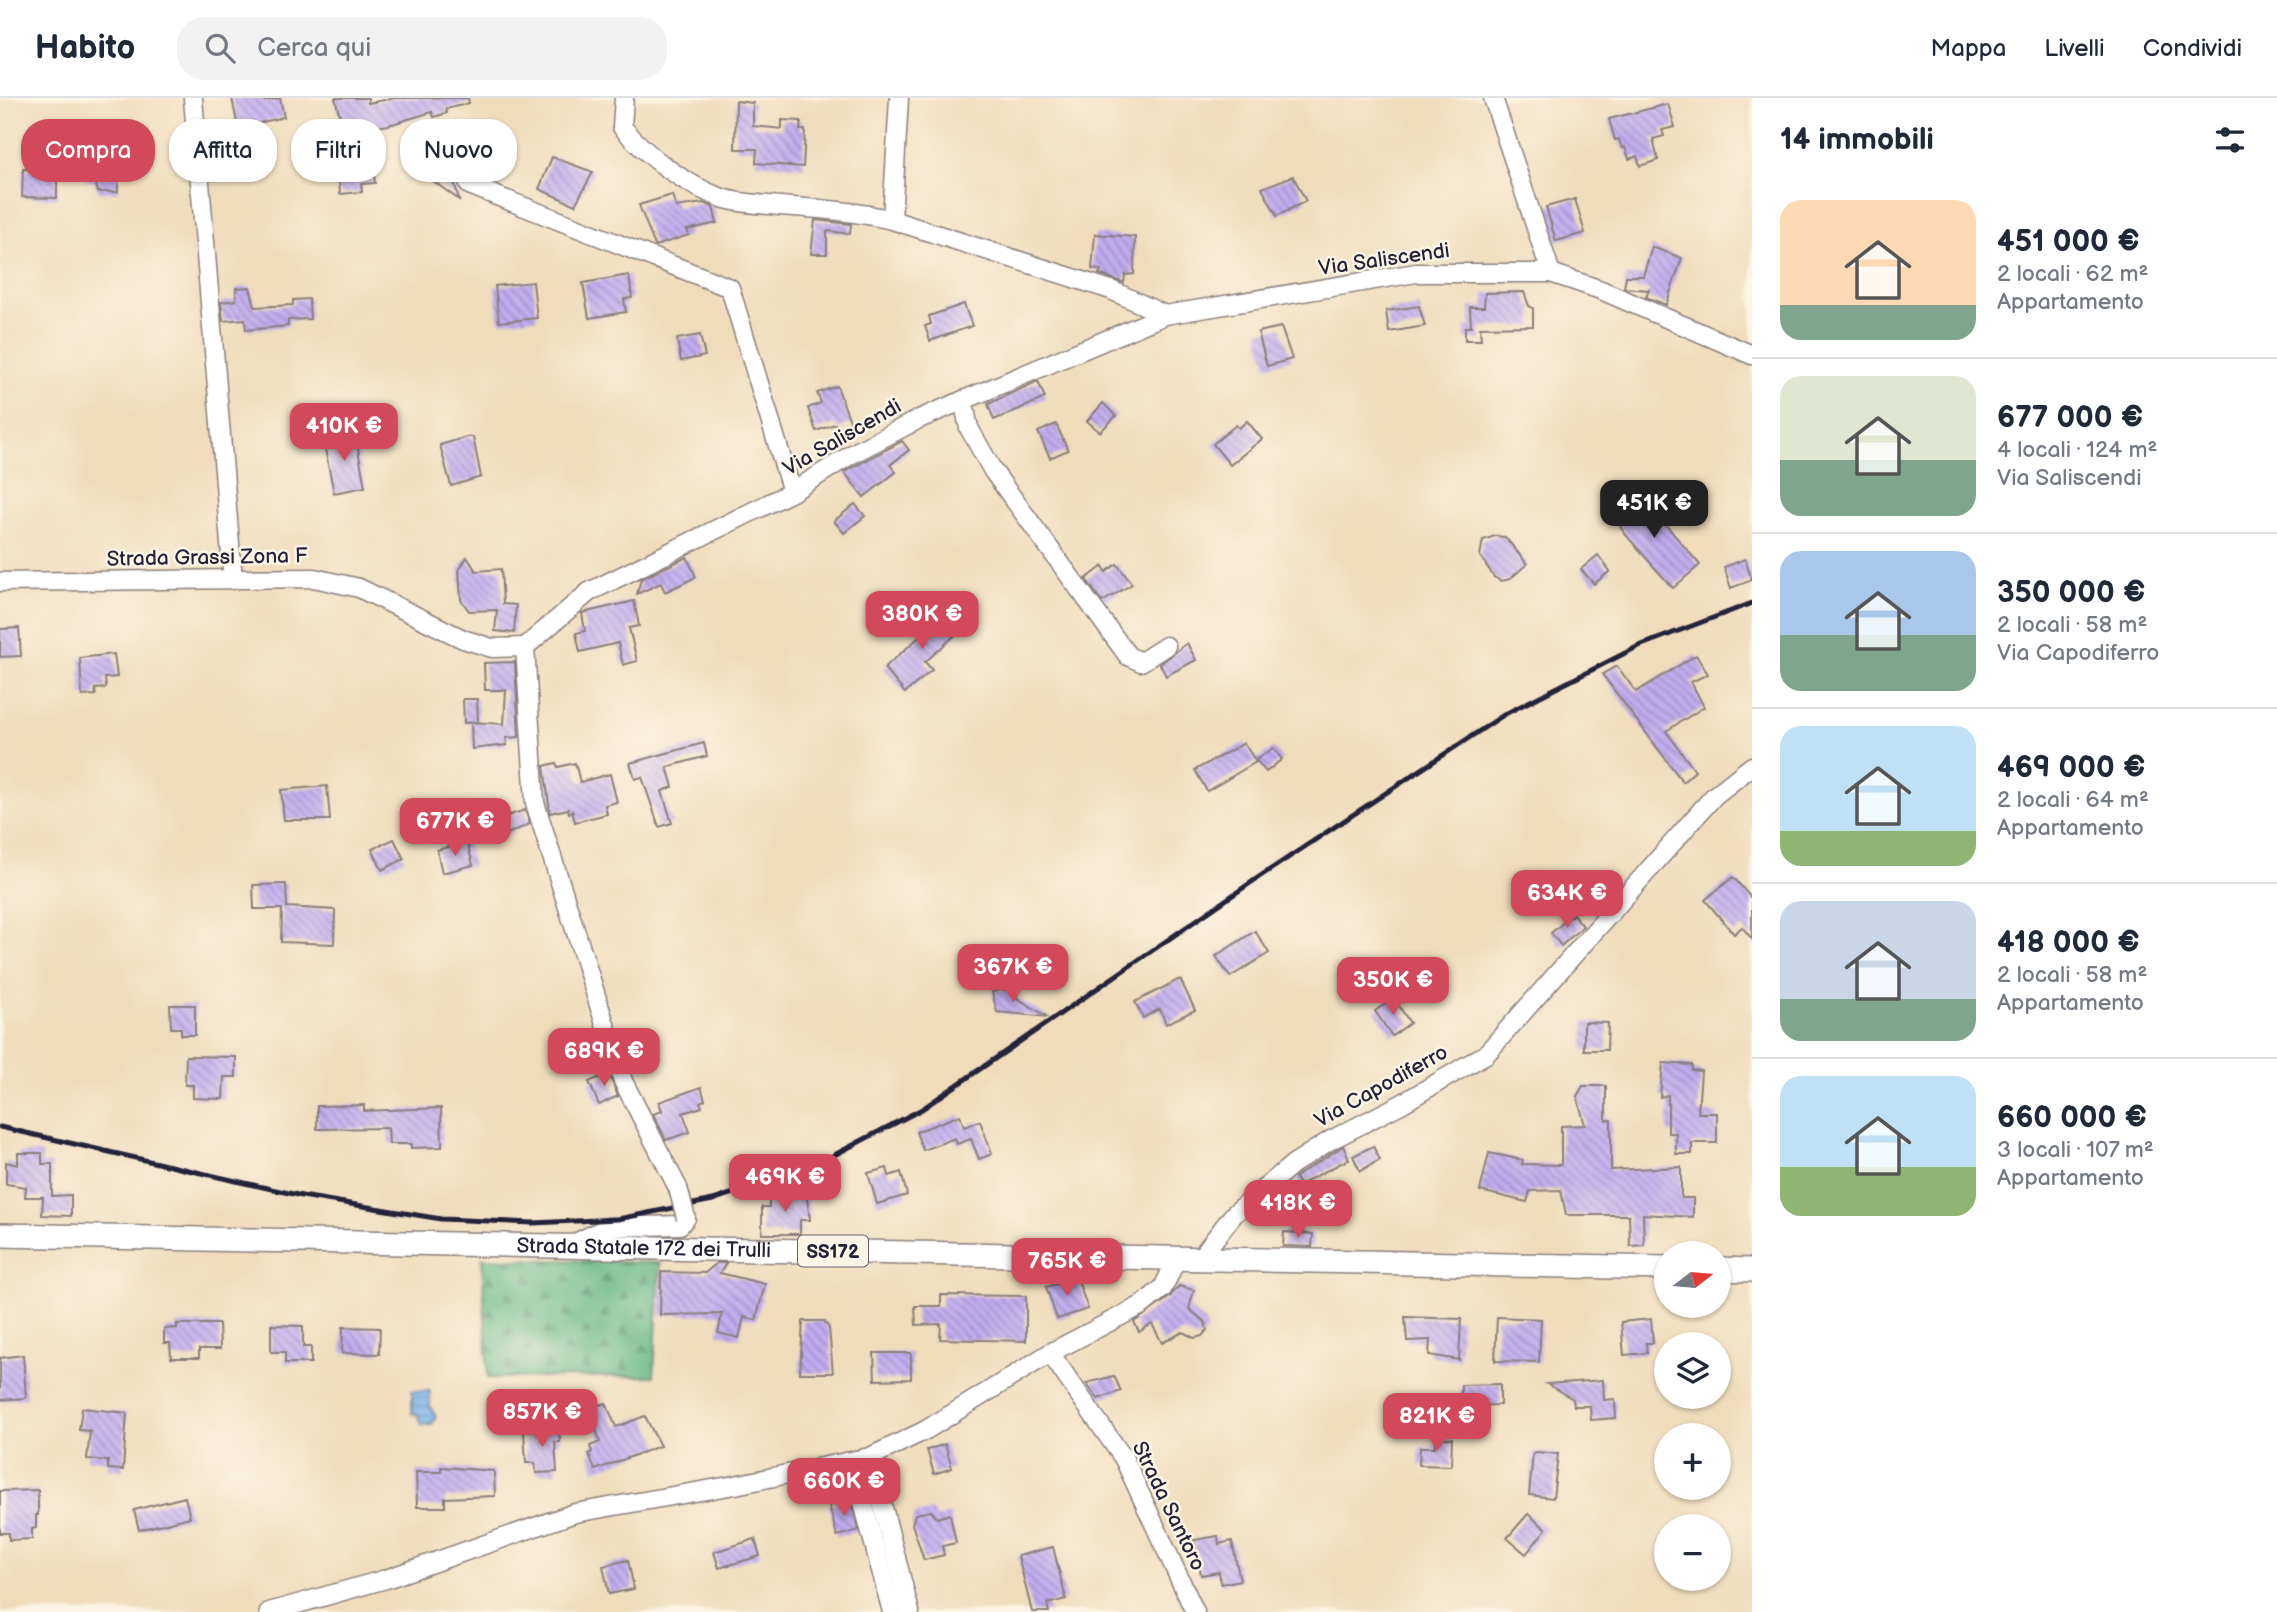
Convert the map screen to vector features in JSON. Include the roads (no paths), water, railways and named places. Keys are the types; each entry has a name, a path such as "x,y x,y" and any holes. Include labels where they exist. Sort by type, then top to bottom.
{"main road":[{"name":"Strada Statale 172 dei Trulli","path":"0,1235 1654,1268"},
{"path":"1731,1269 1752,1270"}],"street":[{"path":"193,98 233,580"},
{"path":"624,98 622,127 636,143 666,168 722,198 752,204 863,212 1111,290 1165,315"},
{"path":"892,220 899,98"},
{"path":"1493,98 1551,273"},
{"path":"469,185 730,288 792,492"},
{"name":"Via Saliscendi","path":"526,647 589,592 792,492 863,448 963,400 1165,315 1416,273 1551,273 1601,290 1752,355"},
{"path":"963,400 969,428 993,471 1128,656 1141,662 1166,646"},
{"name":"Strada Grassi Zona F","path":"0,582 314,578 359,588 463,639 492,648 526,647"},
{"path":"526,647 535,803 623,1081 678,1188 686,1218 680,1225 608,1227 571,1245"},
{"name":"Via Capodiferro","path":"1200,1258 1234,1214 1293,1164 1329,1140 1401,1104 1486,1054 1714,796 1752,766"},
{"path":"269,1612 386,1579 575,1513 735,1485 870,1457 965,1407 1050,1353 1142,1305 1163,1288 1177,1258"},
{"name":"Strada Santoro","path":"1050,1353 1124,1459 1195,1612"},
{"path":"870,1457 910,1612"},
{"path":"852,1461 892,1612"}],"water":[{"path":"412,1391 430,1391 430,1407 436,1416 432,1425 422,1425 418,1414 412,1414"},
{"path":"1418,1399 1431,1399 1432,1412 1443,1412 1442,1433 1418,1433"}],"railway":[{"path":"0,1127 302,1196 441,1219 533,1223 618,1219 713,1200 819,1163 922,1109 1259,877 1505,714 1639,646 1752,603"}]}
